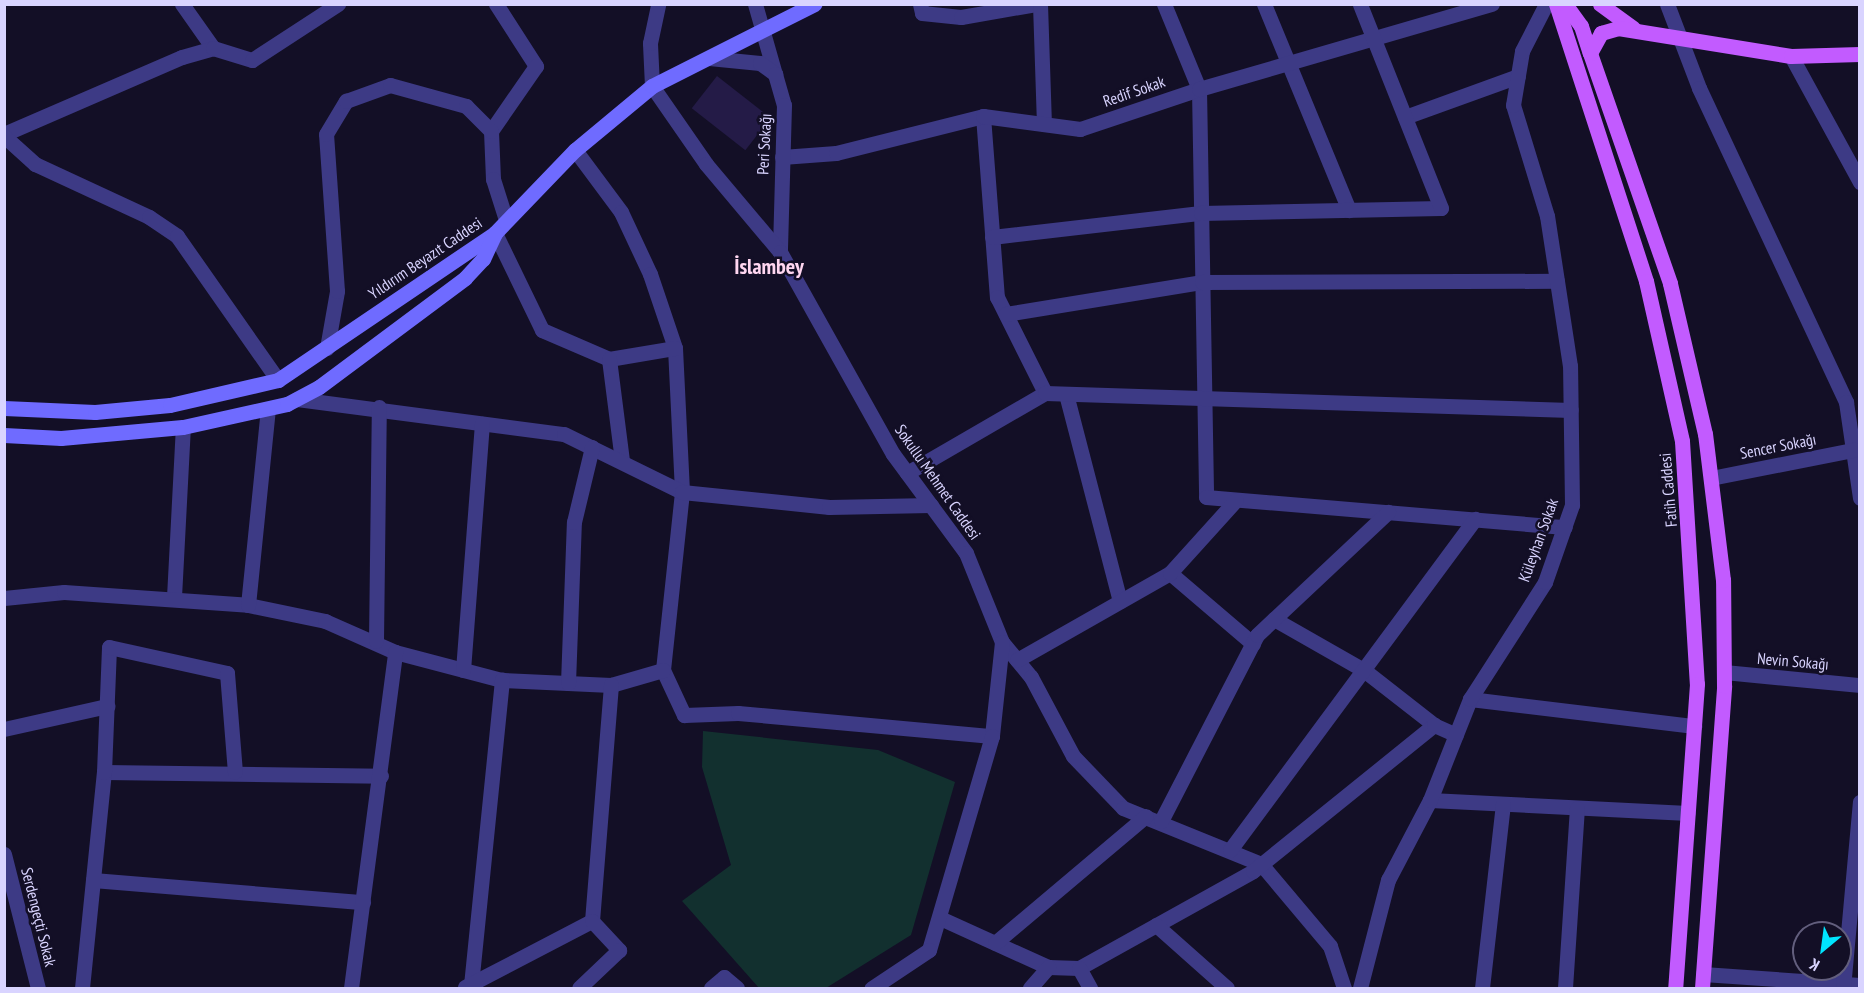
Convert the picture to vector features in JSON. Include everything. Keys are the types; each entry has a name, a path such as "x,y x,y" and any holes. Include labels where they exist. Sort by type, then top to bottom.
{"main road":[{"name":"Yıldırım Beyazıt Caddesi","path":"4,408 95,412 170,405 279,380 495,233 575,150 652,86 814,4"},
{"name":"Fatih Caddesi","path":"1556,4 1646,281 1682,441 1695,582 1694,726 1675,988"},
{"path":"1565,4 1581,26 1670,283 1711,478 1723,580 1724,672 1702,981"},
{"path":"1600,4 1636,30"},
{"path":"1590,53 1601,33 1636,30 1677,35 1791,56 1860,54"},
{"path":"4,435 61,438 183,427 268,409 297,399 465,278 483,259 495,233"}],"street":[{"path":"182,4 213,48 252,60 338,4"},
{"path":"496,4 536,66 491,131 493,179 506,220"},
{"path":"652,86 650,43 657,4"},
{"name":"Peri Sokağı","path":"755,4 784,105 780,252"},
{"path":"920,4 922,13 961,17 1038,4 1044,124"},
{"path":"1164,4 1198,88 1206,497 1565,527"},
{"path":"1264,4 1349,210"},
{"path":"992,237 1201,213 1441,208 1360,4"},
{"name":"Redif Sokak","path":"782,157 836,153 983,116 1080,129 1198,88 1289,66 1451,9 1492,4"},
{"name":"Küleyhan Sokak","path":"1360,988 1388,880 1430,800 1470,699 1545,582 1572,505 1571,410 1557,280 1547,216 1513,105 1522,51 1546,4"},
{"path":"1667,4 1677,35 1853,399 1853,450 1860,498"},
{"path":"213,48 4,135 35,164 149,217 177,236 279,380"},
{"path":"1791,56 1860,182"},
{"path":"709,58 760,63 775,74"},
{"path":"1404,117 1518,76"},
{"path":"327,348 337,291 326,134 346,101 390,85 466,106 491,131"},
{"name":"Sokullu Mehmet Caddesi","path":"652,86 706,164 780,252 908,473 966,553 1002,642 992,736 929,950 872,988"},
{"path":"983,116 997,297 1045,393"},
{"path":"575,150 621,212 650,273 675,348 682,492 663,670 684,715 738,713 992,736"},
{"path":"495,233 542,330 609,359 675,348"},
{"path":"1006,315 1202,282 1557,280"},
{"path":"609,359 622,460"},
{"path":"908,473 1045,393 1204,396 1571,410"},
{"path":"1066,394 1120,602"},
{"path":"297,399 379,407 482,424 564,434 622,460 682,492 829,507 931,505"},
{"path":"376,641 379,407"},
{"path":"248,605 268,409"},
{"path":"463,670 482,424"},
{"path":"174,597 183,427"},
{"path":"568,683 574,522 592,447"},
{"name":"Sencer Sokağı","path":"1711,478 1853,450"},
{"path":"1017,660 1170,573 1236,500"},
{"path":"1161,821 1253,644 1274,619 1388,512"},
{"path":"1230,850 1474,519"},
{"path":"1170,573 1253,644"},
{"path":"4,598 64,592 174,597 248,605 325,621 376,641 395,652 502,680 611,685 663,670"},
{"path":"1274,619 1362,670 1434,725 1456,735"},
{"path":"1002,642 1017,660 1072,756 1123,808 1161,821 1262,864 1330,946 1344,988"},
{"path":"82,988 104,772 109,647 227,673 235,772"},
{"path":"351,988 381,776 395,652"},
{"name":"Nevin Sokağı","path":"1724,672 1860,685"},
{"path":"467,987 502,680"},
{"path":"579,988 619,950 592,921 611,685"},
{"path":"1470,699 1694,726"},
{"path":"4,729 107,706"},
{"path":"940,918 1048,967 1079,968 1262,864 1434,725"},
{"path":"104,772 235,772 381,776"},
{"path":"1430,800 1688,813"},
{"path":"1843,986 1860,802"},
{"path":"1482,988 1503,804"},
{"path":"1565,988 1577,808"},
{"path":"994,943 1146,816"},
{"name":"Serdengeçti Sokak","path":"4,854 38,988"},
{"path":"93,880 363,902"},
{"path":"467,987 592,921"},
{"path":"1156,925 1227,988"},
{"path":"1030,988 1048,967"},
{"path":"1079,968 1090,988"},
{"path":"711,988 724,977 736,988"},
{"path":"1702,981 1860,985"}],"green space":[{"path":"703,731 878,750 955,782 911,935 826,988 759,988 682,901 731,865 702,767"}],"building":[{"path":"717,76 771,118 745,150 692,108"}],"district":[{"name":"İslambey","path":"769,267"}]}
